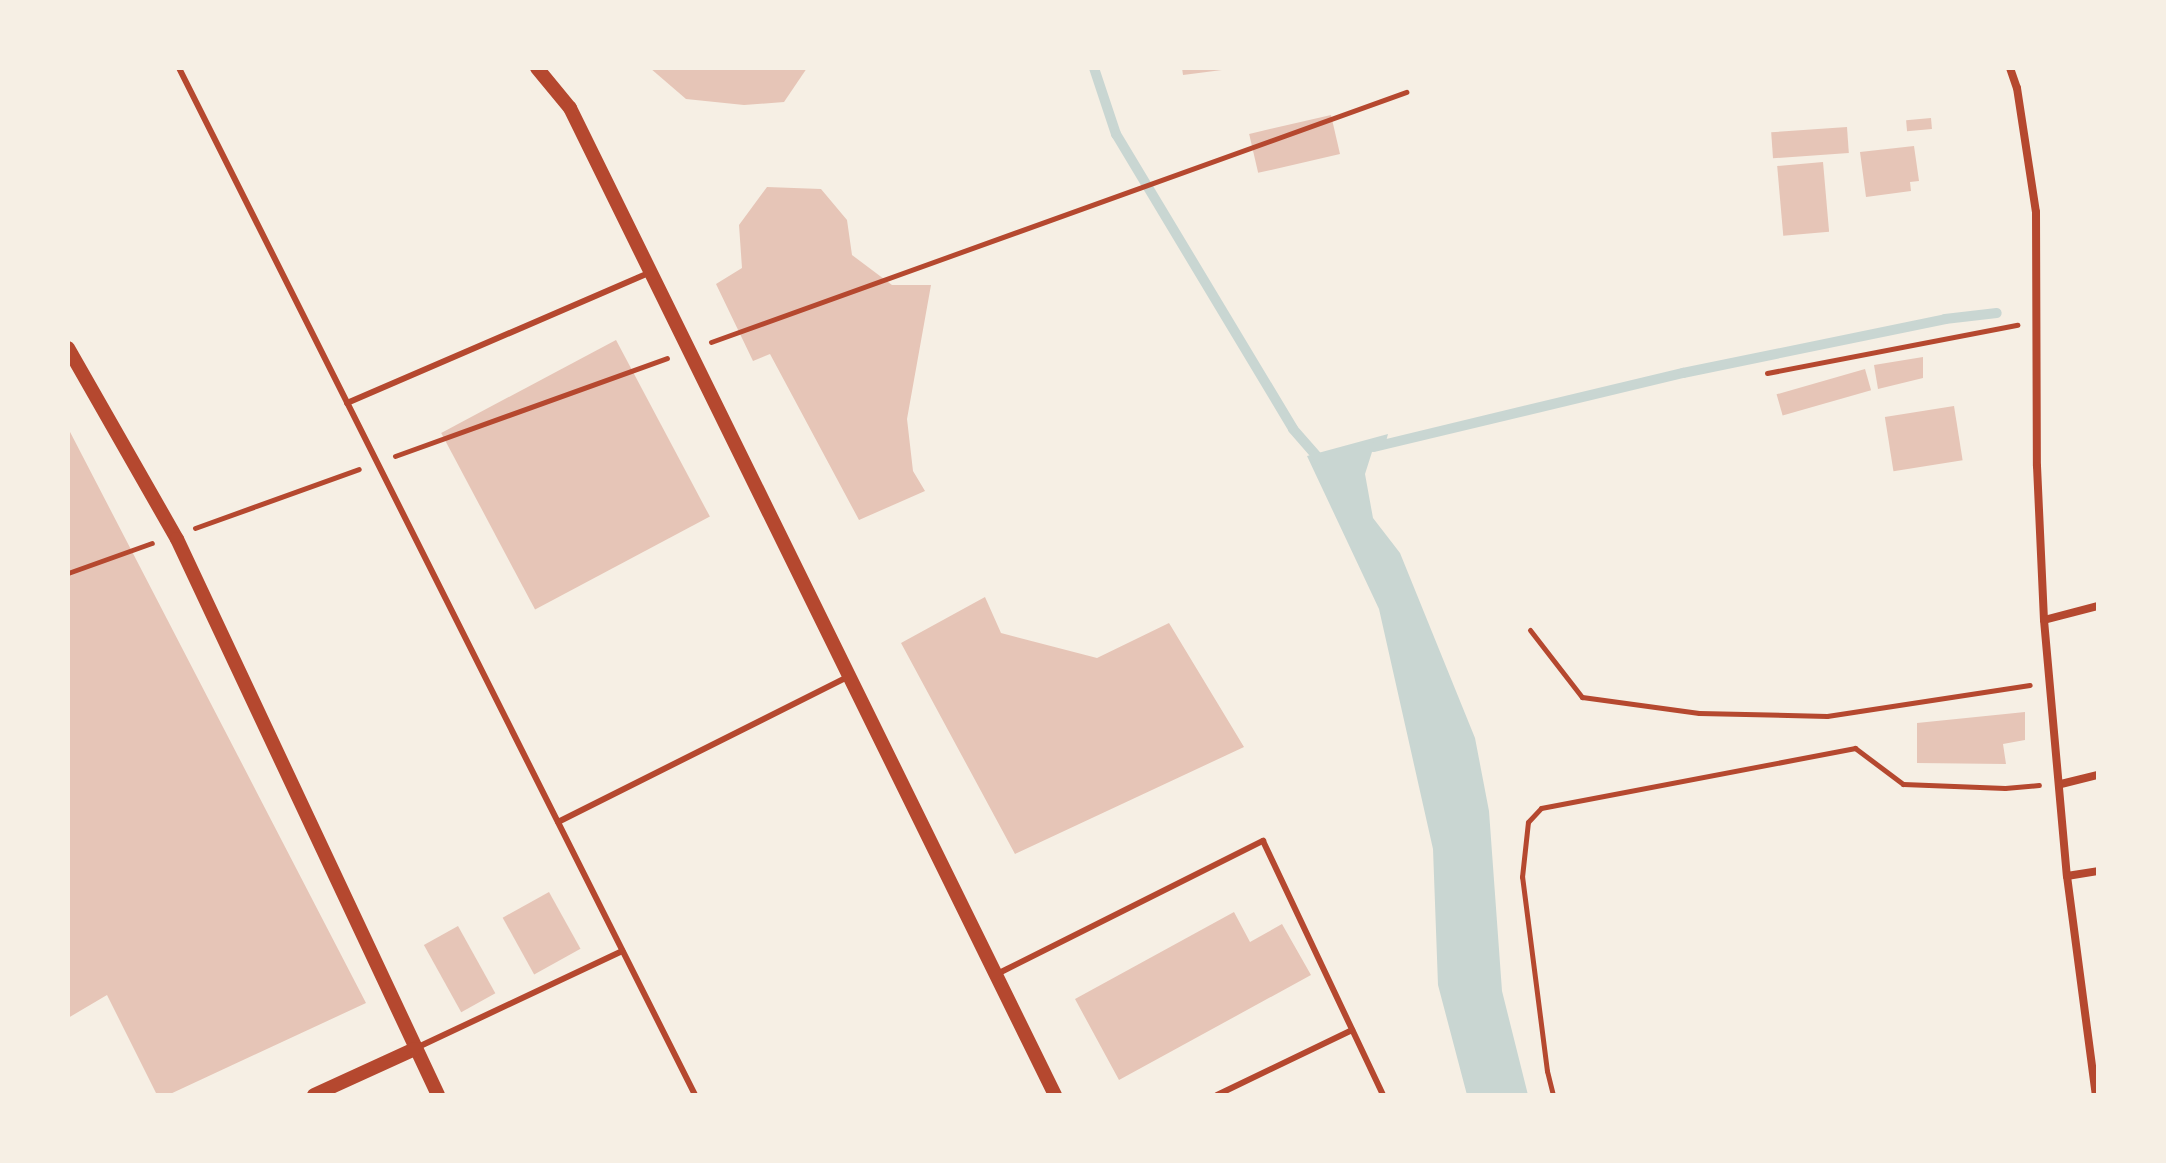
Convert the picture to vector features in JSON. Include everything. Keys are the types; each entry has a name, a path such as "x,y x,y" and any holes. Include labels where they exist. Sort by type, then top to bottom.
{"street":[{"path":"537,68 570,108 1055,1095"},
{"path":"2010,68 2017,88 2036,212 2037,466 2044,620 2067,876 2096,1095"},
{"path":"68,348 177,539 438,1095"},
{"path":"2044,620 2098,606"},
{"path":"2061,784 2098,775"},
{"path":"2067,876 2098,871"},
{"path":"314,1095 415,1049"}],"lane":[{"path":"179,68 695,1095"},
{"path":"347,403 649,273"},
{"path":"558,822 848,677"},
{"path":"995,975 1263,841 1383,1095"},
{"path":"415,1049 622,951"},
{"path":"1217,1095 1352,1030"}],"path":[{"path":"699,346 1406,92"},
{"path":"1767,373 2036,322"},
{"path":"384,460 669,357"},
{"path":"188,530 369,465"},
{"path":"68,573 158,541"},
{"path":"1530,630 1582,697 1699,713 1827,716 2051,681"},
{"path":"1553,1095 1547,1071 1522,877 1528,822 1541,808 1855,748 1903,784 2005,788 2061,784"}],"shaded area":[{"path":"1388,434 1384,449 1372,452 1365,474 1373,518 1400,553 1475,738 1489,811 1502,991 1528,1095 1467,1095 1438,985 1433,849 1379,609 1307,456"}],"building":[{"path":"650,68 807,68 784,102 744,105 686,99"},
{"path":"1182,68 1222,68 1222,70 1183,75"},
{"path":"1331,115 1340,154 1258,173 1249,134"},
{"path":"1931,118 1932,129 1907,131 1906,120"},
{"path":"1847,127 1849,153 1773,158 1771,132"},
{"path":"1914,146 1919,181 1910,182 1911,191 1866,197 1860,152"},
{"path":"1823,162 1829,232 1783,236 1777,166"},
{"path":"767,187 821,189 847,220 852,255 892,285 931,285 907,419 913,471 925,491 859,520 770,354 753,361 716,284 742,268 739,225"},
{"path":"616,340 710,517 535,610 441,433"},
{"path":"1923,357 1923,378 1878,389 1874,365"},
{"path":"1865,369 1871,390 1783,416 1777,394"},
{"path":"1954,406 1963,460 1893,471 1885,417"},
{"path":"68,428 366,1003 168,1095 157,1095 107,995 68,1018"},
{"path":"985,597 1001,633 1097,658 1169,623 1244,747 1015,854 901,643"},
{"path":"2025,712 2025,740 2003,744 2006,764 1917,763 1917,723"},
{"path":"549,892 581,949 534,975 503,918"},
{"path":"1234,912 1250,942 1282,924 1311,975 1119,1080 1075,999"},
{"path":"458,926 495,993 461,1012 424,945"}],"waterway":[{"path":"1094,68 1116,134 1293,429 1321,461"},
{"path":"1374,447 1683,373 1945,319 1997,313"}]}
